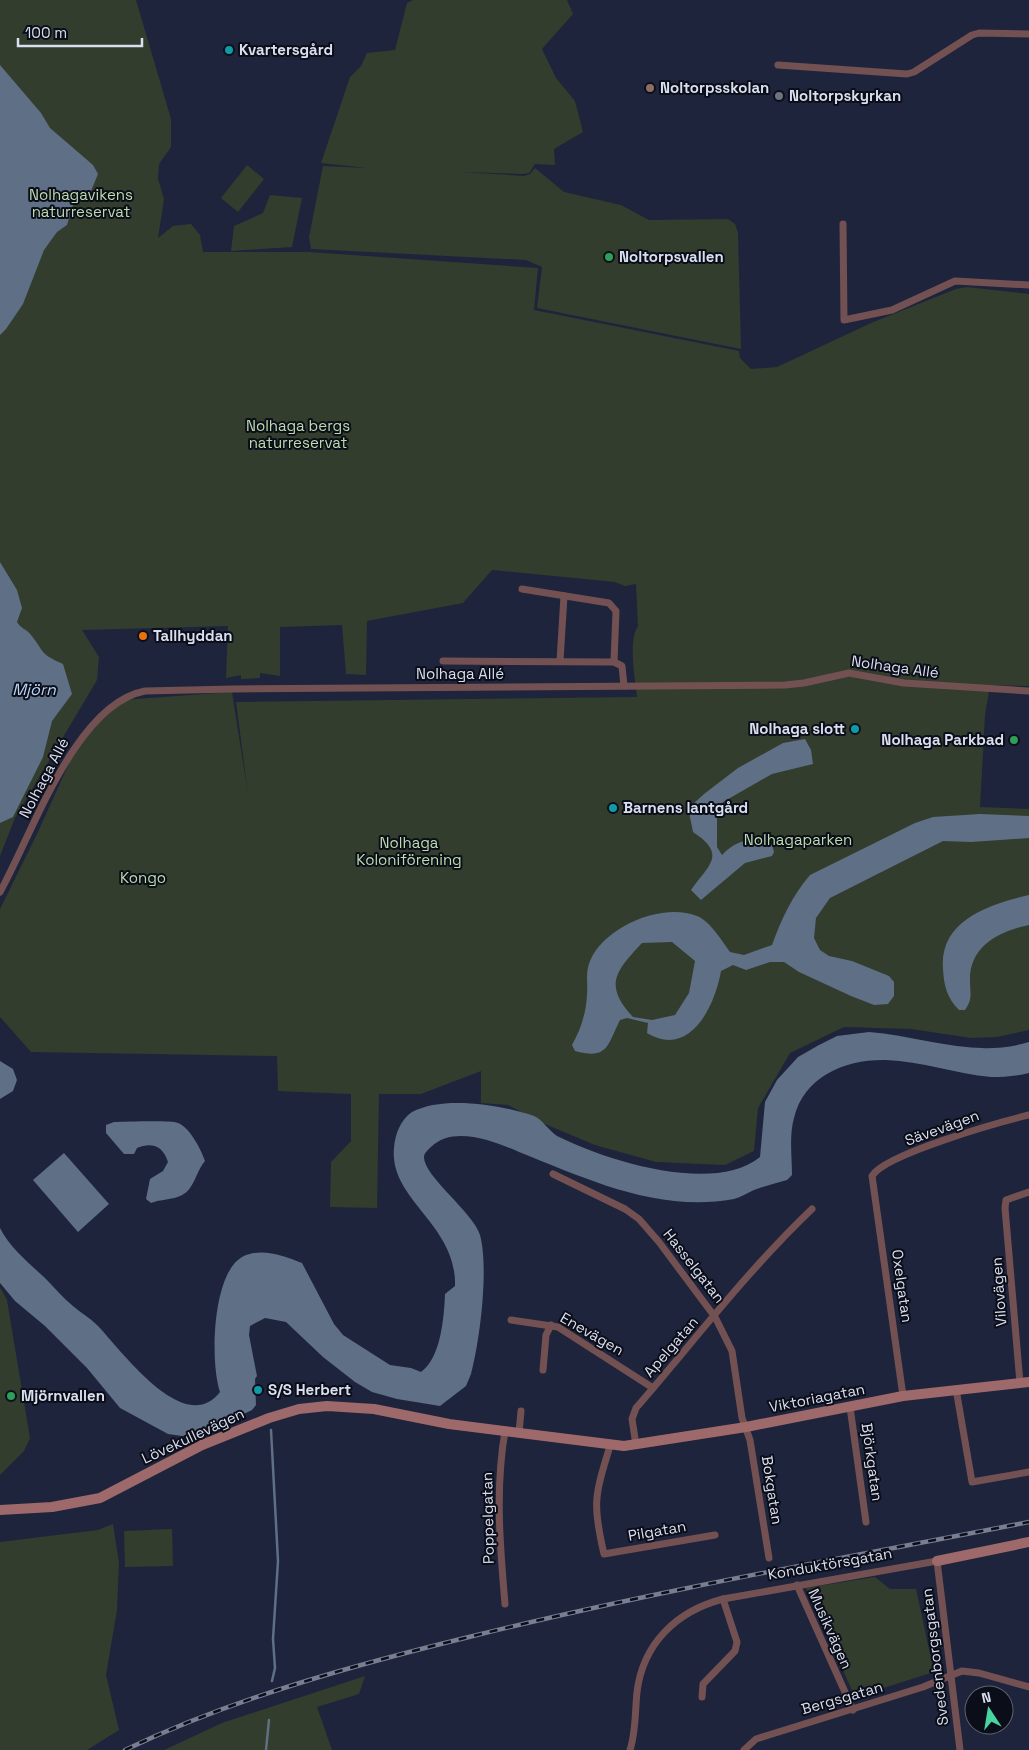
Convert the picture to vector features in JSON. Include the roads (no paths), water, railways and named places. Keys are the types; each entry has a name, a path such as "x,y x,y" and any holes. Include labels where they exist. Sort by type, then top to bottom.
{"street":[{"path":"778,65 907,74 914,72 972,35 1029,34"},
{"path":"843,224 844,320 892,310 955,281 974,280 1029,285"},
{"path":"522,589 609,603 616,611 614,662"},
{"path":"560,661 564,596"},
{"path":"443,661 614,662 622,666 624,686"},
{"name":"Nolhaga Allé","path":"0,892 68,755 89,728 133,693 223,689 785,685 804,684 849,673 904,684 1029,691"},
{"name":"Sävevägen","path":"872,1179 874,1173 880,1167 909,1154 980,1128 1029,1114"},
{"name":"Hasselgatan","path":"553,1174 625,1209 659,1242 715,1316 732,1351 742,1418 746,1427"},
{"name":"Oxelgatan","path":"872,1179 903,1396"},
{"name":"Vilovägen","path":"1024,1382 1006,1200 1029,1192"},
{"name":"Apelgatan","path":"636,1445 632,1419 636,1408 763,1258 812,1209"},
{"name":"Enevägen","path":"511,1320 558,1327 653,1388"},
{"path":"543,1370 546,1335 551,1325"},
{"name":"Viktoriagatan","path":"610,1446 636,1445 746,1427 903,1396 1024,1382"},
{"path":"956,1389 972,1482 1029,1472"},
{"name":"Lövekullevägen","path":"0,1510 52,1507 100,1498 202,1445 269,1418 299,1409 327,1406 374,1409 449,1424 610,1446"},
{"name":"Björkgatan","path":"850,1406 866,1522"},
{"path":"519,1433 521,1411"},
{"name":"Bokgatan","path":"746,1427 769,1558"},
{"name":"Poppelgatan","path":"505,1431 499,1482 499,1543 505,1604"},
{"name":"Pilgatan","path":"610,1446 599,1477 595,1499 604,1554 716,1535"},
{"name":"Konduktörsgatan","path":"630,1750 641,1672 651,1648 680,1617 708,1603 723,1599 937,1561 1029,1542"},
{"name":"Svedenborgsgatan","path":"937,1561 960,1750"},
{"name":"Musikvägen","path":"797,1585 853,1710"},
{"path":"702,1697 703,1684 735,1651 737,1642 723,1599"},
{"name":"Bergsgatan","path":"744,1750 756,1739 800,1724 853,1710 950,1677 962,1671 970,1671 1029,1687"}],"water":[{"path":"0,65 41,113 50,128 93,165 98,174 91,191 74,202 67,225 57,232 44,250 23,304 0,335"},
{"name":"Mjörn","path":"0,562 17,590 22,608 17,622 29,633 46,655 63,664 72,694 52,721 43,757 13,817 0,823"},
{"path":"805,739 811,750 813,764 772,774 723,802 717,819 717,847 722,855 741,842 765,838 772,845 774,852 772,856 745,863 701,900 691,890 708,867 712,854 710,847 704,840 693,832 689,812 692,805 738,768 783,743"},
{"path":"980,814 1029,816 1029,838 971,842 943,841 830,898 816,918 814,938 820,950 829,956 852,961 889,976 894,982 894,996 888,1004 874,1005 851,996 799,972 784,962 770,962 746,970 733,965 721,971 713,999 706,1013 698,1025 688,1034 676,1039 662,1039 647,1033 648,1023 627,1018 620,1020 605,1049 594,1054 575,1051 572,1045 584,1015 590,961 597,949 621,928 651,915 667,912 697,916 707,922 730,952 744,955 772,945 788,908 810,875 915,823 933,817","holes":["672,942 695,961 689,993 675,1015 652,1020 633,1017 618,996 616,978 625,962 642,943"]},
{"path":"1029,895 1029,925 1007,931 980,949 971,969 969,1003 965,1010 959,1010 949,996 944,981 944,952 949,938 958,926 984,909"},
{"path":"869,1032 968,1047 1009,1047 1029,1042 1029,1073 991,1077 886,1060 871,1060 842,1067 817,1081 799,1103 792,1132 792,1175 787,1180 754,1190 734,1199 706,1202 678,1201 624,1191 571,1173 498,1143 474,1137 451,1137 440,1140 431,1147 424,1156 426,1164 439,1183 476,1226 483,1249 484,1266 480,1324 471,1374 466,1386 440,1406 397,1399 372,1392 355,1382 323,1357 286,1322 265,1318 250,1326 249,1335 257,1376 255,1379 256,1405 252,1410 204,1433 182,1436 168,1434 120,1408 87,1368 45,1326 15,1301 0,1283 0,1228 21,1255 69,1303 97,1325 153,1384 171,1397 189,1404 205,1404 220,1392 215,1361 215,1341 219,1300 224,1281 232,1266 242,1257 257,1253 272,1254 302,1263 334,1324 343,1335 390,1365 411,1368 421,1372 428,1366 437,1347 444,1314 445,1294 455,1286 453,1264 446,1246 402,1183 395,1166 394,1148 397,1133 401,1123 408,1115 425,1107 440,1104 490,1105 506,1108 534,1116 557,1136 602,1155 659,1170 715,1173 740,1168 760,1157 765,1102 777,1080 798,1057 837,1036"},
{"path":"0,1061 13,1069 17,1080 13,1091 0,1099"},
{"path":"114,1122 173,1122 187,1129 198,1145 205,1161 186,1192 177,1197 151,1203 146,1199 150,1179 163,1171 168,1162 166,1157 160,1149 147,1145 137,1148 134,1154 124,1154 106,1133 106,1125"},
{"path":"64,1153 109,1204 78,1232 33,1180"}],"waterway":[{"path":"271,1430 278,1561 273,1639 275,1668 272,1681"},
{"path":"266,1750 269,1720"}],"railway":[{"path":"125,1750 167,1731 254,1698 343,1670 432,1646 614,1603 1029,1522"}],"place":[{"name":"Kvartersgård","path":"229,50"},
{"name":"Noltorpsskolan","path":"650,88"},
{"name":"Noltorpskyrkan","path":"779,96"},
{"name":"Noltorpsvallen","path":"609,257"},
{"name":"Tallhyddan","path":"143,636"},
{"name":"Nolhaga slott","path":"855,729"},
{"name":"Nolhaga Parkbad","path":"1014,740"},
{"name":"Barnens lantgård","path":"613,808"},
{"name":"S/S Herbert","path":"258,1390"},
{"name":"Mjörnvallen","path":"11,1396"}],"park label":[{"name":"Nolhagavikens naturreservat","path":"81,204"},
{"name":"Nolhaga bergs naturreservat","path":"298,434"},
{"name":"Nolhagaparken","path":"798,840"},
{"name":"Nolhaga Koloniförening","path":"409,852"},
{"name":"Kongo","path":"143,878"}]}
